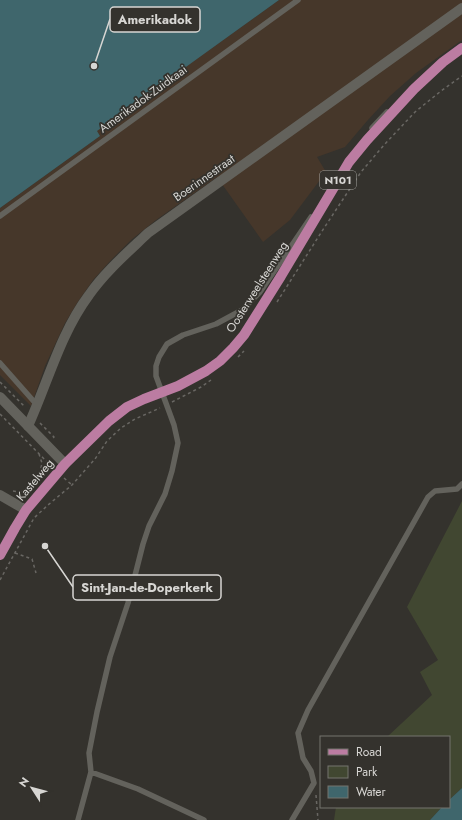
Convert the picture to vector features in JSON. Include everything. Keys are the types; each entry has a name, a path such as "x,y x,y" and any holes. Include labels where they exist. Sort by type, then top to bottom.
{"main road":[{"name":"Oosterweelsteenweg","path":"65,464 127,407 178,386 206,371 220,361 233,348 244,335 281,276 349,162 414,89 443,62 462,48"},
{"name":"Kastelweg","path":"0,555 14,528 26,510 65,464"}],"street":[{"name":"Boerinnestraat","path":"28,426 65,336 76,314 88,295 121,257 148,234 462,8"},
{"path":"0,397 65,464"},
{"path":"0,495 26,510"}],"lane":[{"name":"Amerikadok-Zuidkaai","path":"0,216 298,0"},
{"path":"78,820 91,772 89,753 110,657 128,604 143,544 165,494 178,444 174,425 156,376 156,366 159,357 167,344 183,335 216,324 242,310 260,292 350,156 378,120 425,79"},
{"path":"0,363 37,405"},
{"path":"292,820 314,783 311,771 303,758 298,733 308,710 428,497 435,491 457,489 462,484"},
{"path":"91,772 138,789 204,820"}],"path":[{"path":"0,414 38,452 42,463 39,478 29,490 19,492 12,491"},
{"path":"0,580 34,518 72,485"},
{"path":"15,553 32,559 36,573"},
{"path":"314,783 318,820"}],"shaded area":[{"path":"279,0 462,0 462,40 416,73 390,96 345,147 317,157 326,172 290,220 263,242 217,177 156,220 131,240 93,280 77,303 65,323 45,366 31,406 0,375 0,208 100,136 96,131"}],"green space":[{"path":"462,501 462,788 450,799 450,736 388,736 432,695 420,672 438,660 407,607"},
{"path":"336,808 441,808 430,820 334,820"}],"water":[{"path":"0,0 279,0 97,131 100,136 0,208"},
{"path":"462,788 462,820 430,820 441,808 450,808 450,799"}],"place":[{"name":"Amerikadok","path":"94,66"},
{"name":"Sint-Jan-de-Doperkerk","path":"45,546"}]}
